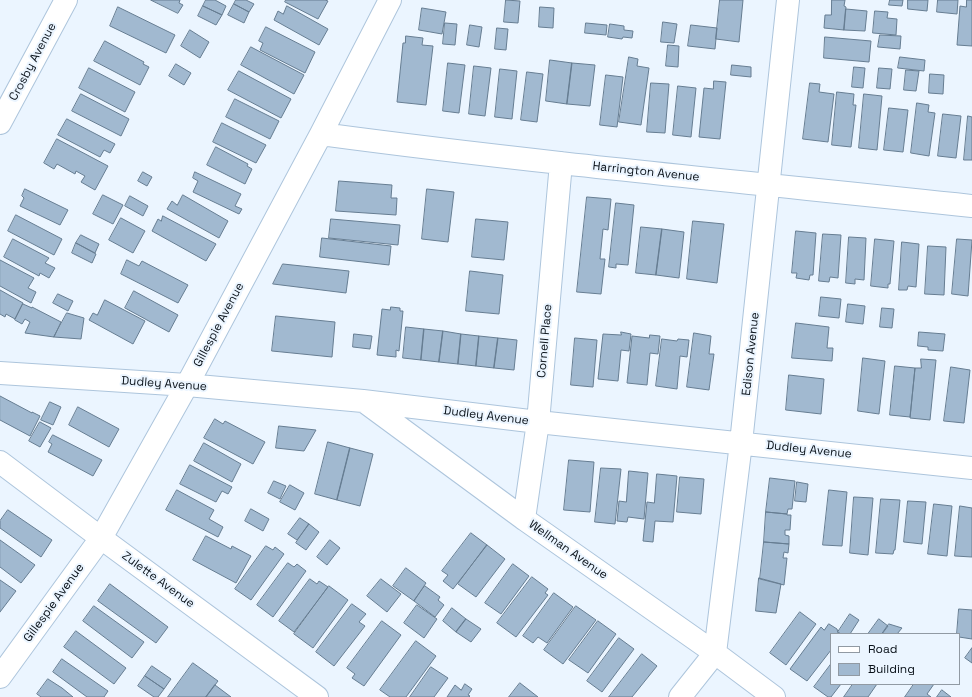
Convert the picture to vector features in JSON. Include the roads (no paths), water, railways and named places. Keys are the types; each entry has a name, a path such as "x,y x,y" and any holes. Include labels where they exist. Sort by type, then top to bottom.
{"street":[{"name":"Crosby Avenue","path":"0,123 66,0"},
{"name":"Gillespie Avenue","path":"0,677 101,538 187,385 321,134 390,0"},
{"name":"Edison Avenue","path":"715,652 741,443 788,0"},
{"name":"Harrington Avenue","path":"321,134 561,163 972,206"},
{"name":"Cornell Place","path":"524,519 538,422 561,163"},
{"name":"Dudley Avenue","path":"0,374 187,385 363,401 538,422 972,468"},
{"name":"Wellman Avenue","path":"363,401 524,519 715,652 774,697"},
{"name":"Zulette Avenue","path":"0,462 317,697"},
{"path":"680,697 715,652"}]}
